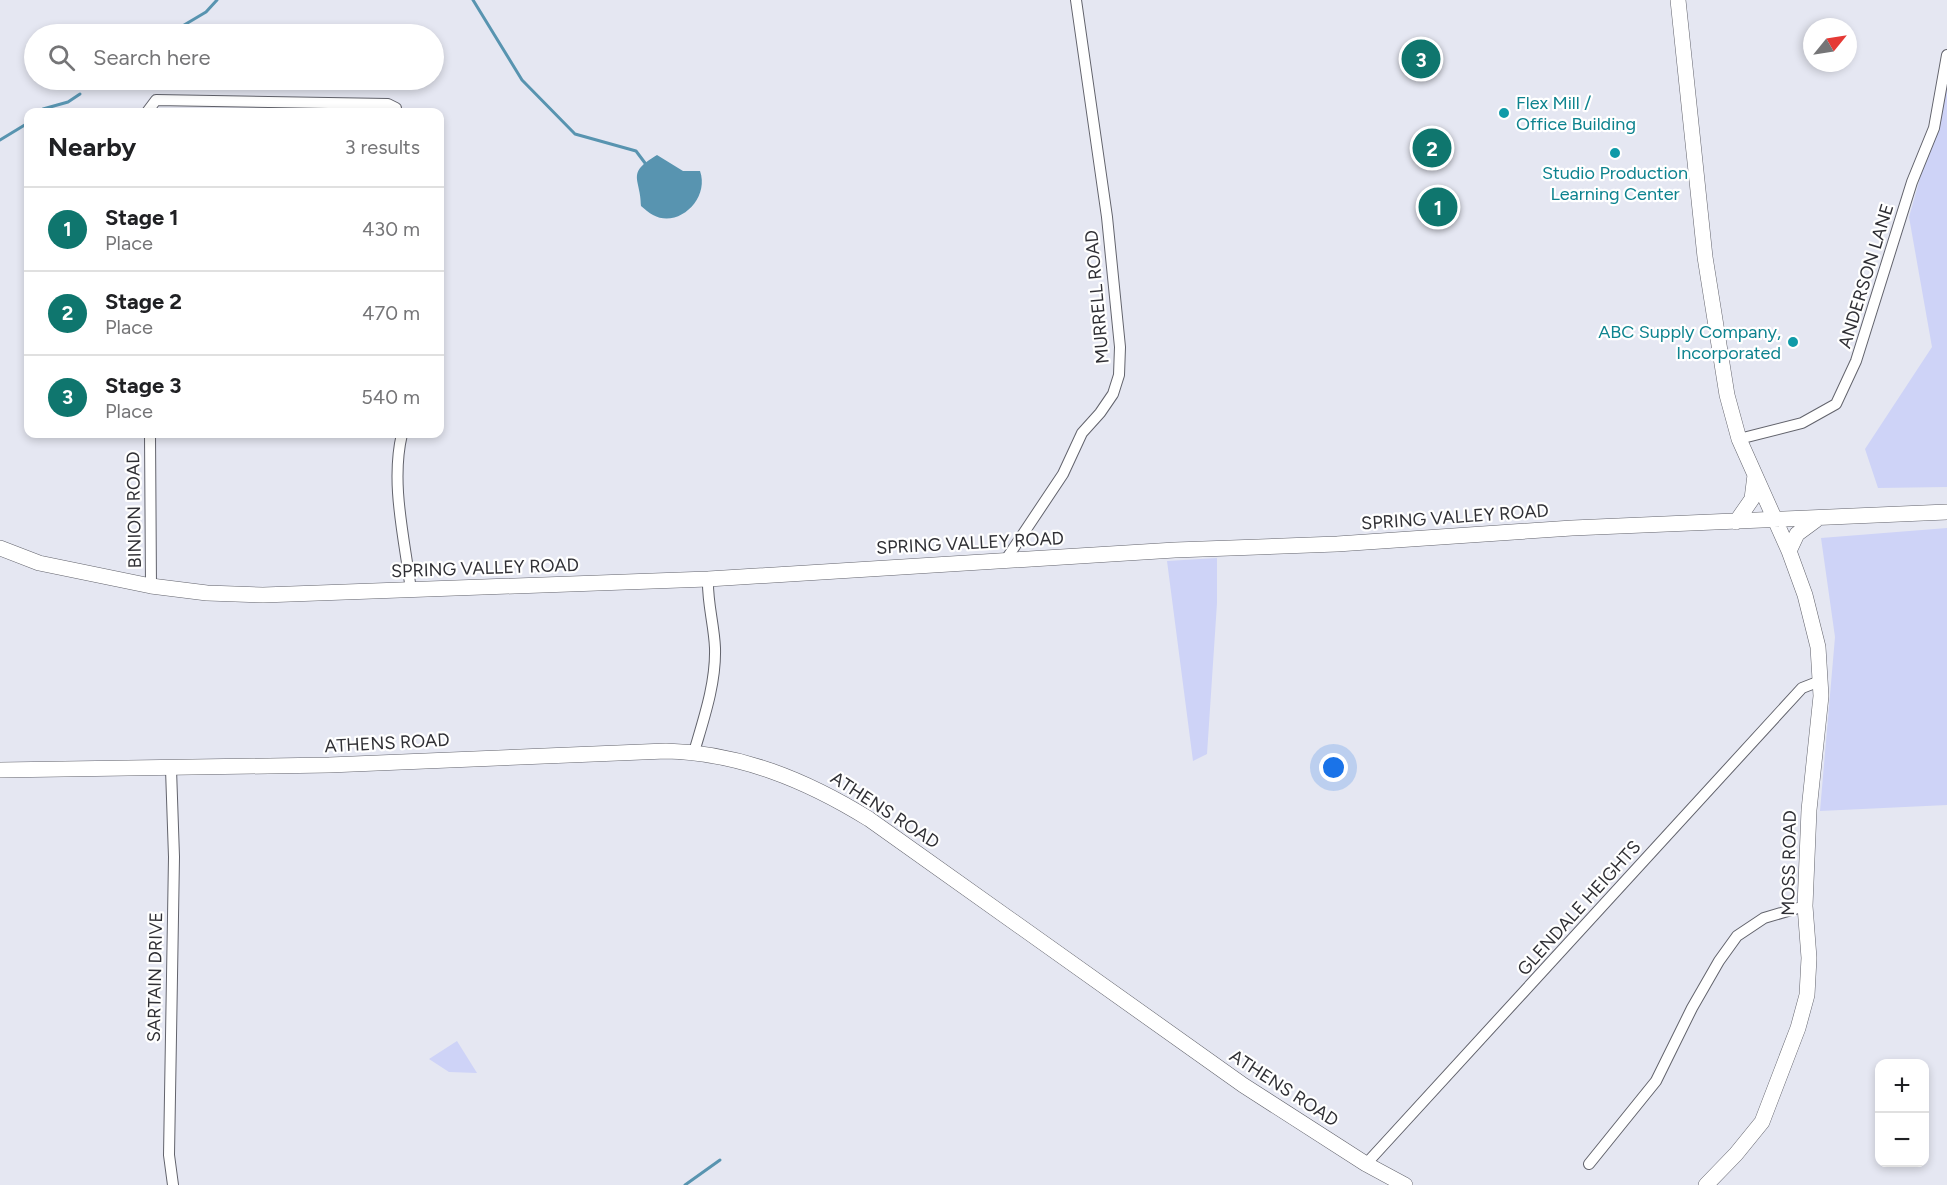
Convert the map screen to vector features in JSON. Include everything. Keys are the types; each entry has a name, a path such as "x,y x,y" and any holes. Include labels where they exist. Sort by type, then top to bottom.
{"street":[{"name":"MURRELL ROAD","path":"1005,561 1063,474 1083,433 1113,394 1119,375 1120,347 1107,217 1076,0"},
{"name":"MOSS ROAD","path":"1678,0 1705,257 1727,395 1739,439 1789,551 1805,595 1818,647 1821,696 1809,810 1805,906 1809,958 1807,995 1798,1028 1762,1122 1736,1154 1706,1185"},
{"name":"ANDERSON LANE","path":"1739,439 1802,423 1836,404 1856,361 1912,182 1934,129 1947,55"},
{"path":"150,108 156,100 388,104 396,108"},
{"name":"BINION ROAD","path":"150,438 152,586"},
{"path":"401,438 397,453 398,486 411,591"},
{"path":"1736,522 1752,499 1755,472"},
{"name":"SPRING VALLEY ROAD","path":"0,548 39,563 152,586 207,593 263,595 708,579 1175,550 1337,544 1582,528 1947,512"},
{"path":"1789,551 1797,534 1817,519"},
{"path":"694,752 714,669 714,631 707,594 708,579"},
{"name":"GLENDALE HEIGHTS","path":"1366,1164 1802,688 1820,681"},
{"name":"ATHENS ROAD","path":"0,770 329,765 666,751 694,752 724,757 784,775 811,786 860,813 1244,1085 1366,1164 1405,1185"},
{"name":"SARTAIN DRIVE","path":"171,769 174,857 169,1155 173,1185"},
{"path":"1589,1164 1656,1081 1692,1008 1719,961 1737,936 1764,918 1805,906"}],"shaded area":[{"path":"1947,83 1947,487 1878,488 1865,449 1932,347 1909,217"},
{"path":"657,155 683,171 700,171 702,182 696,201 690,209 672,218 653,215 641,206 638,172 647,161"},
{"path":"1947,528 1947,805 1820,811 1835,637 1821,538"},
{"path":"1217,558 1217,603 1207,754 1193,761 1167,561"},
{"path":"457,1041 477,1073 449,1072 429,1059"}],"waterway":[{"path":"186,24 206,12 217,0"},
{"path":"473,0 522,80 575,134 636,151 645,163"},
{"path":"47,108 68,102 80,94"},
{"path":"0,140 24,125"},
{"path":"685,1185 720,1160"}],"place":[{"name":"Stage 3","path":"1421,59"},
{"name":"Flex Mill / Office Building","path":"1504,113"},
{"name":"Stage 2","path":"1432,148"},
{"name":"Studio Production Learning Center","path":"1615,153"},
{"name":"Stage 1","path":"1438,207"},
{"name":"ABC Supply Company, Incorporated","path":"1793,342"}]}
